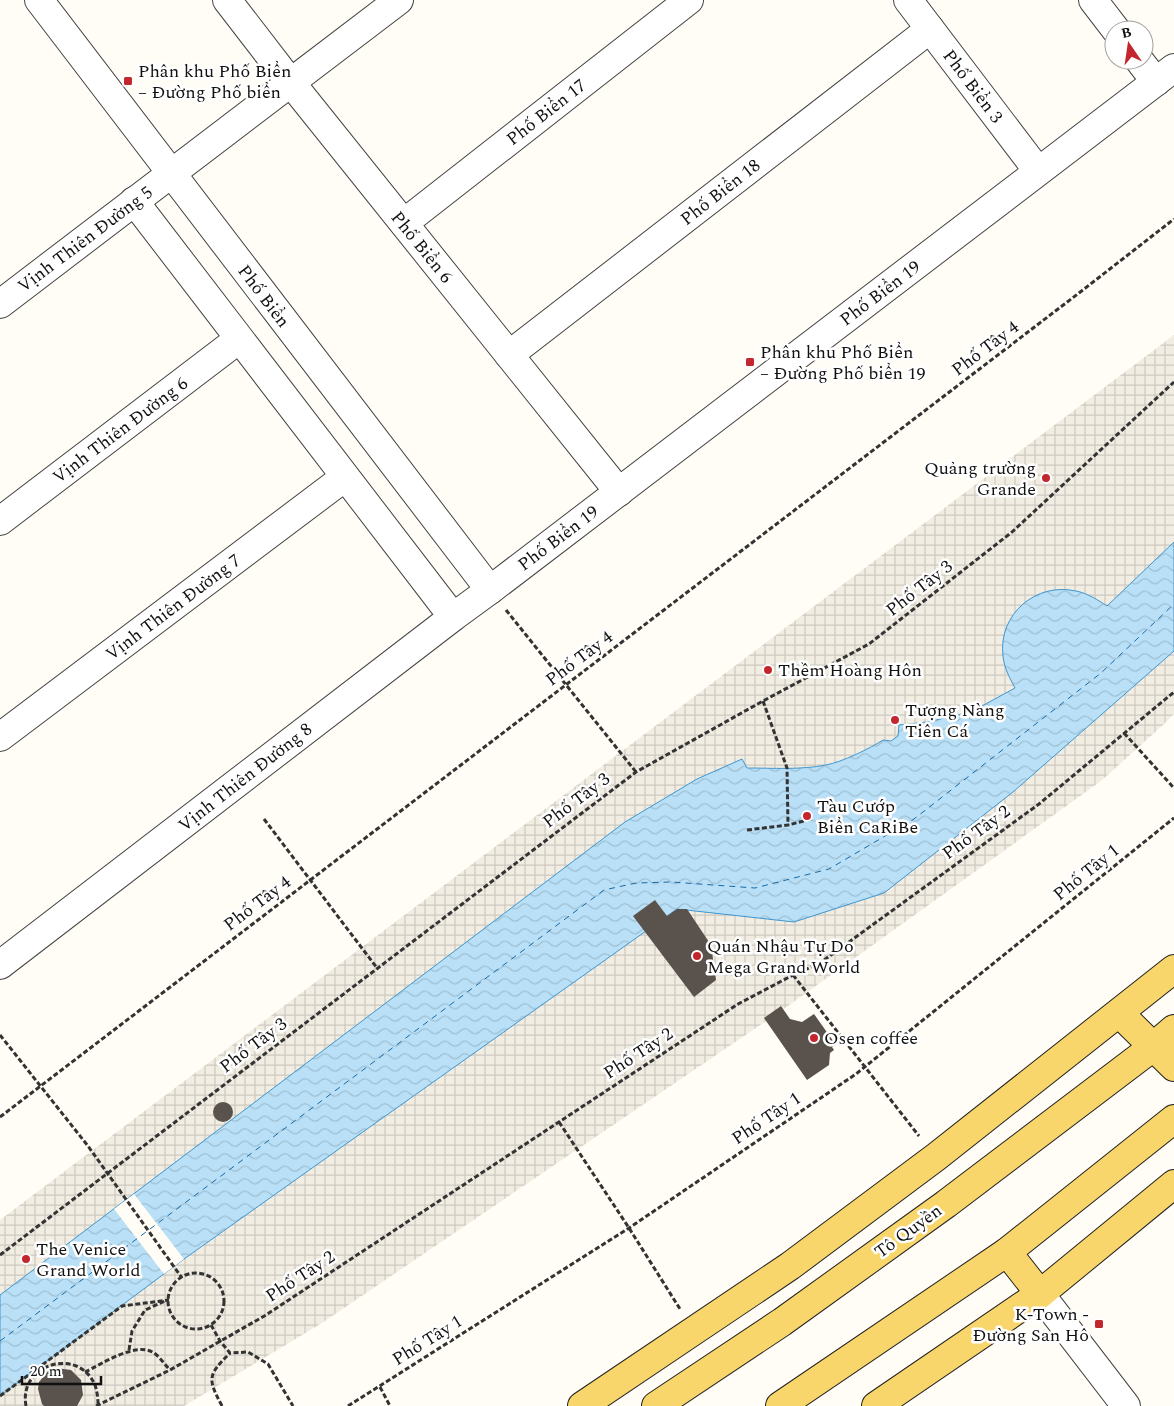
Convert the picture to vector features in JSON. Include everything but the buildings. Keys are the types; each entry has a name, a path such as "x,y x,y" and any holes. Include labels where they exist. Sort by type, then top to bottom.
{"main road":[{"path":"582,1406 790,1266 929,1162 1174,969"},
{"path":"1119,1013 1174,1067"},
{"name":"Tô Quyền","path":"656,1406 782,1322 946,1204 1153,1047 1174,1028"},
{"path":"780,1406 1007,1252 1174,1119"},
{"path":"929,1162 946,1204"},
{"path":"876,1406 1040,1294 1174,1184"},
{"path":"1007,1252 1040,1294"},
{"path":"690,1333 710,1370"}],"street":[{"name":"Phố Biển","path":"38,0 490,590"},
{"name":"Phố Biển 6","path":"227,0 619,492"},
{"name":"Vịnh Thiên Đường 5","path":"0,304 399,0"},
{"name":"Phố Biển 17","path":"404,223 689,0"},
{"name":"Phố Biển 3","path":"908,0 1038,171"},
{"path":"1093,0 1108,20"},
{"name":"Phố Biển 18","path":"509,355 930,28"},
{"path":"1154,69 1165,75"},
{"name":"Phố Biển 19","path":"490,590 1165,75"},
{"path":"134,202 453,617"},
{"name":"Vịnh Thiên Đường 6","path":"0,521 239,339"},
{"name":"Vịnh Thiên Đường 7","path":"0,738 345,476"},
{"name":"Vịnh Thiên Đường 8","path":"0,965 490,590"},
{"path":"1040,1294 1126,1406"}],"path":[{"name":"Phố Tây 4","path":"0,1117 1174,219"},
{"name":"Phố Tây 3","path":"0,1255 636,772 869,644 1012,532 1174,382"},
{"path":"490,590 636,772"},
{"name":"Phố Tây 2","path":"97,1405 170,1370 266,1315 738,1004 820,963 1031,809 1174,692"},
{"path":"763,701 787,768 788,825"},
{"path":"1124,733 1174,788"},
{"name":"Phố Tây 1","path":"348,1406 629,1228 865,1067 1174,818"},
{"path":"264,819 377,968"},
{"path":"747,830 788,825 812,819"},
{"path":"793,975 865,1067 929,1162"},
{"path":"0,1036 107,1173 182,1278"},
{"path":"559,1122 629,1228 690,1333"},
{"path":"187,1275 205,1275 213,1279 220,1286 224,1294 224,1303 218,1320 202,1329 184,1326 176,1321 171,1313 169,1300 172,1286 182,1278 187,1275"},
{"path":"129,1350 132,1330 145,1310 169,1300"},
{"path":"0,1396 122,1306 169,1300"},
{"path":"210,1325 230,1353"},
{"path":"85,1372 129,1350 143,1349 154,1353 170,1370"},
{"path":"222,1406 212,1386 215,1369 230,1353 248,1352 268,1364 293,1406"},
{"path":"24,1405 30,1381 37,1372 47,1366 58,1363 78,1367 89,1376 95,1386 97,1405"},
{"path":"380,1387 390,1406"}],"shaded area":[{"path":"1174,335 1174,714 1163,725 1101,781 781,1011 322,1323 184,1406 0,1406 0,1220"}],"water":[{"path":"1174,542 1174,651 1013,792 884,893 794,922 677,909 184,1259 0,1396 0,1295 625,822 697,779 742,759 747,768 797,768 826,765 855,755 883,740 891,741 898,736 899,725 927,722 971,712 1015,688 1004,664 1003,641 1013,615 1023,604 1047,591 1061,589 1084,593 1107,606"}],"pier":[{"path":"134,1194 184,1259 164,1274 114,1209"}],"ferry route":[{"path":"0,1341 604,890 636,883 671,882 755,888 829,869 914,819 1101,673 1174,604"}],"place":[{"name":"Phân khu Phố Biển – Đường Phố biển","path":"128,81"},
{"name":"Phân khu Phố Biển – Đường Phố biển 19","path":"750,362"},
{"name":"Quảng trường Grande","path":"1046,478"},
{"name":"Thềm Hoàng Hôn","path":"768,670"},
{"name":"Tượng Nàng Tiên Cá","path":"895,720"},
{"name":"Tàu Cướp Biển CaRiBe","path":"807,816"},
{"name":"Quán Nhậu Tự Do Mega Grand World","path":"697,956"},
{"name":"Osen coffee","path":"814,1038"},
{"name":"The Venice Grand World","path":"26,1259"},
{"name":"K-Town - Đường San Hô","path":"1099,1324"}]}
